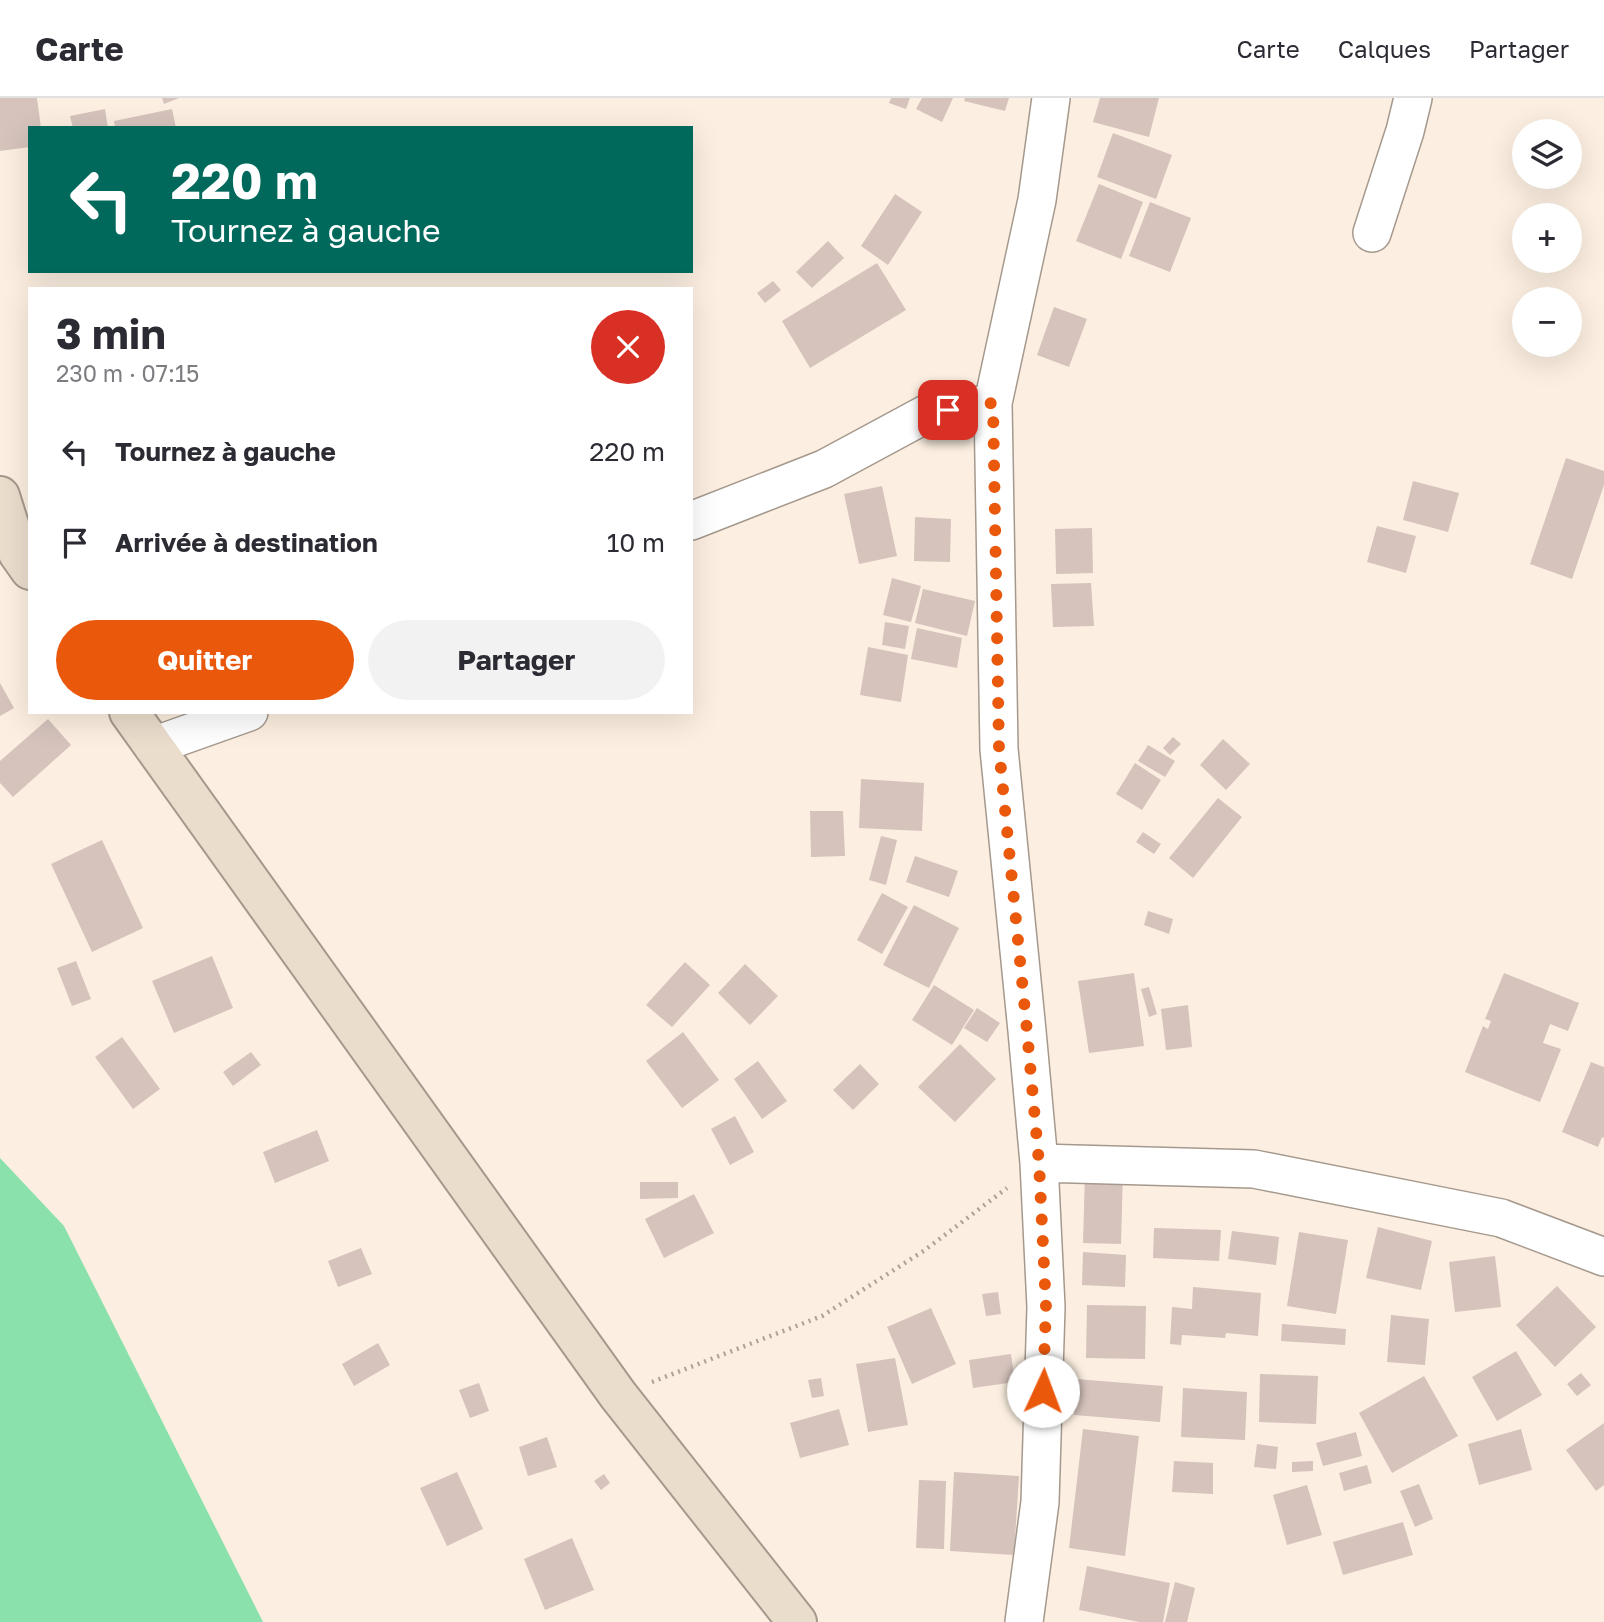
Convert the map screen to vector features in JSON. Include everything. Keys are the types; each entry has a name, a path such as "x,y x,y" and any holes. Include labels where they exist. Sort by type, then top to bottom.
{"street":[{"path":"1024,1622 1040,1502 1046,1307 1039,1163 999,749 993,403 1037,200 1051,98"},
{"path":"1372,233 1413,98"},
{"path":"693,520 824,470 926,414 993,403"},
{"path":"0,496 18,553 28,567"},
{"path":"130,714 618,1395 797,1622"},
{"path":"153,746 243,714"},
{"path":"1039,1163 1254,1169 1501,1218 1604,1257"}],"path":[{"path":"618,1395 822,1316 925,1250 1039,1163"}],"green space":[{"path":"0,1158 64,1226 263,1622 0,1622"}],"building":[{"path":"0,98 37,98 41,126 28,126 28,147 0,151"},
{"path":"162,98 179,98 164,104"},
{"path":"891,98 910,98 906,109 889,103"},
{"path":"922,98 953,98 942,122 916,109"},
{"path":"965,98 1009,98 1005,111 964,101"},
{"path":"1100,98 1159,98 1149,137 1093,122"},
{"path":"105,109 108,126 72,126 70,116"},
{"path":"172,109 176,126 115,126 114,121"},
{"path":"1113,133 1172,155 1156,199 1097,177"},
{"path":"1099,184 1143,202 1121,259 1076,241"},
{"path":"895,194 922,212 888,265 861,246"},
{"path":"1150,202 1191,218 1170,272 1129,256"},
{"path":"828,241 844,258 812,288 796,272"},
{"path":"877,263 906,310 810,368 782,321"},
{"path":"773,281 781,290 765,303 757,293"},
{"path":"1054,307 1087,319 1069,367 1037,355"},
{"path":"1566,458 1604,471 1604,485 1572,579 1530,564"},
{"path":"1413,481 1459,493 1448,532 1403,520"},
{"path":"882,486 897,556 859,564 844,494"},
{"path":"915,517 951,519 950,562 914,561"},
{"path":"1377,526 1416,536 1406,573 1367,562"},
{"path":"1092,528 1093,573 1056,574 1055,529"},
{"path":"892,578 921,586 911,622 883,615"},
{"path":"1091,583 1094,626 1053,627 1051,584"},
{"path":"923,589 975,601 967,636 915,623"},
{"path":"885,622 909,626 905,649 882,645"},
{"path":"917,628 962,638 957,668 911,659"},
{"path":"868,647 908,655 901,702 860,695"},
{"path":"0,683 14,708 0,716"},
{"path":"48,719 71,745 13,797 0,783 0,761"},
{"path":"1173,737 1181,744 1170,755 1163,748"},
{"path":"1223,739 1250,764 1226,790 1200,765"},
{"path":"1148,745 1175,761 1165,777 1138,761"},
{"path":"1135,763 1161,780 1142,810 1116,794"},
{"path":"861,779 924,783 922,831 859,828"},
{"path":"1218,798 1242,817 1193,878 1169,858"},
{"path":"810,811 843,811 845,856 811,857"},
{"path":"1143,832 1161,844 1154,854 1136,842"},
{"path":"881,836 897,840 886,885 869,880"},
{"path":"102,840 143,928 92,952 51,864"},
{"path":"915,856 958,871 949,897 906,882"},
{"path":"882,893 908,907 882,954 857,940"},
{"path":"914,905 959,928 929,988 883,965"},
{"path":"1148,911 1173,919 1169,934 1144,925"},
{"path":"212,956 233,1008 174,1033 152,981"},
{"path":"76,961 91,999 72,1006 57,968"},
{"path":"685,962 710,985 672,1027 646,1005"},
{"path":"745,964 778,996 750,1025 718,993"},
{"path":"1134,973 1144,1046 1089,1053 1078,981"},
{"path":"1504,973 1579,1003 1568,1031 1550,1024 1543,1043 1561,1049 1540,1102 1465,1072 1483,1026 1488,1029 1491,1021 1485,1019"},
{"path":"934,985 974,1010 952,1045 912,1020"},
{"path":"1149,987 1157,1014 1149,1017 1141,989"},
{"path":"1188,1005 1192,1047 1166,1050 1161,1009"},
{"path":"977,1008 1000,1023 987,1042 964,1028"},
{"path":"683,1032 719,1080 682,1108 646,1061"},
{"path":"122,1037 160,1089 133,1109 95,1057"},
{"path":"960,1044 996,1079 955,1122 918,1087"},
{"path":"251,1052 261,1065 233,1086 223,1072"},
{"path":"758,1061 787,1101 762,1119 734,1079"},
{"path":"1591,1062 1604,1067 1604,1138 1602,1137 1598,1147 1562,1132"},
{"path":"860,1064 879,1084 853,1110 833,1090"},
{"path":"735,1116 754,1152 730,1165 711,1129"},
{"path":"317,1130 329,1161 275,1183 263,1152"},
{"path":"1085,1171 1123,1172 1121,1244 1083,1243"},
{"path":"640,1182 678,1182 678,1198 640,1199"},
{"path":"694,1194 714,1233 664,1258 645,1219"},
{"path":"1378,1227 1432,1241 1421,1290 1366,1278"},
{"path":"1154,1228 1221,1230 1219,1261 1153,1258"},
{"path":"1232,1231 1279,1237 1276,1265 1228,1259"},
{"path":"1299,1232 1348,1240 1336,1314 1287,1306"},
{"path":"361,1248 372,1274 338,1287 328,1261"},
{"path":"1083,1252 1126,1255 1125,1287 1082,1285"},
{"path":"1495,1256 1501,1307 1455,1312 1449,1262"},
{"path":"1557,1286 1596,1327 1555,1367 1516,1325"},
{"path":"1193,1287 1261,1293 1258,1336 1226,1333 1225,1338 1182,1335 1181,1345 1170,1344 1172,1307 1192,1309"},
{"path":"998,1292 1001,1314 986,1316 982,1294"},
{"path":"1087,1305 1146,1306 1145,1359 1086,1358"},
{"path":"931,1308 956,1364 912,1384 887,1327"},
{"path":"1391,1315 1429,1319 1425,1365 1387,1362"},
{"path":"1282,1324 1346,1329 1345,1345 1281,1341"},
{"path":"378,1343 390,1365 354,1386 342,1364"},
{"path":"1516,1351 1542,1395 1497,1421 1472,1377"},
{"path":"1011,1354 1015,1382 973,1388 969,1360"},
{"path":"895,1358 908,1425 868,1432 856,1364"},
{"path":"1581,1373 1591,1385 1577,1396 1567,1384"},
{"path":"1260,1374 1318,1376 1316,1424 1259,1422"},
{"path":"1424,1376 1458,1436 1392,1473 1359,1413"},
{"path":"821,1378 824,1396 812,1398 808,1380"},
{"path":"1076,1379 1163,1386 1160,1422 1074,1415"},
{"path":"479,1383 489,1411 470,1418 459,1390"},
{"path":"1183,1388 1247,1392 1245,1440 1181,1437"},
{"path":"839,1409 849,1445 800,1458 790,1423"},
{"path":"1604,1423 1604,1485 1596,1491 1566,1450"},
{"path":"1083,1429 1139,1436 1125,1556 1069,1548"},
{"path":"1521,1429 1532,1470 1479,1485 1468,1444"},
{"path":"1356,1432 1362,1456 1323,1466 1316,1443"},
{"path":"547,1437 557,1467 528,1476 519,1447"},
{"path":"1257,1444 1278,1447 1276,1469 1254,1467"},
{"path":"1174,1461 1213,1463 1213,1494 1172,1492"},
{"path":"1313,1461 1313,1471 1292,1472 1292,1462"},
{"path":"1367,1465 1372,1483 1344,1491 1339,1473"},
{"path":"457,1472 483,1529 447,1546 420,1488"},
{"path":"954,1472 1019,1476 1014,1555 950,1551"},
{"path":"604,1474 610,1483 601,1490 594,1481"},
{"path":"919,1480 946,1481 944,1549 916,1548"},
{"path":"1419,1484 1433,1519 1415,1527 1400,1491"},
{"path":"1307,1485 1322,1535 1287,1545 1273,1495"},
{"path":"1403,1522 1413,1555 1343,1575 1333,1542"},
{"path":"572,1538 594,1590 545,1610 524,1559"},
{"path":"1087,1566 1170,1583 1163,1622 1139,1622 1079,1610"},
{"path":"1175,1582 1195,1588 1187,1622 1165,1622"}],"route":[{"path":"948,410 993,403 999,749 1039,1163 1046,1307 1043,1391"}]}
